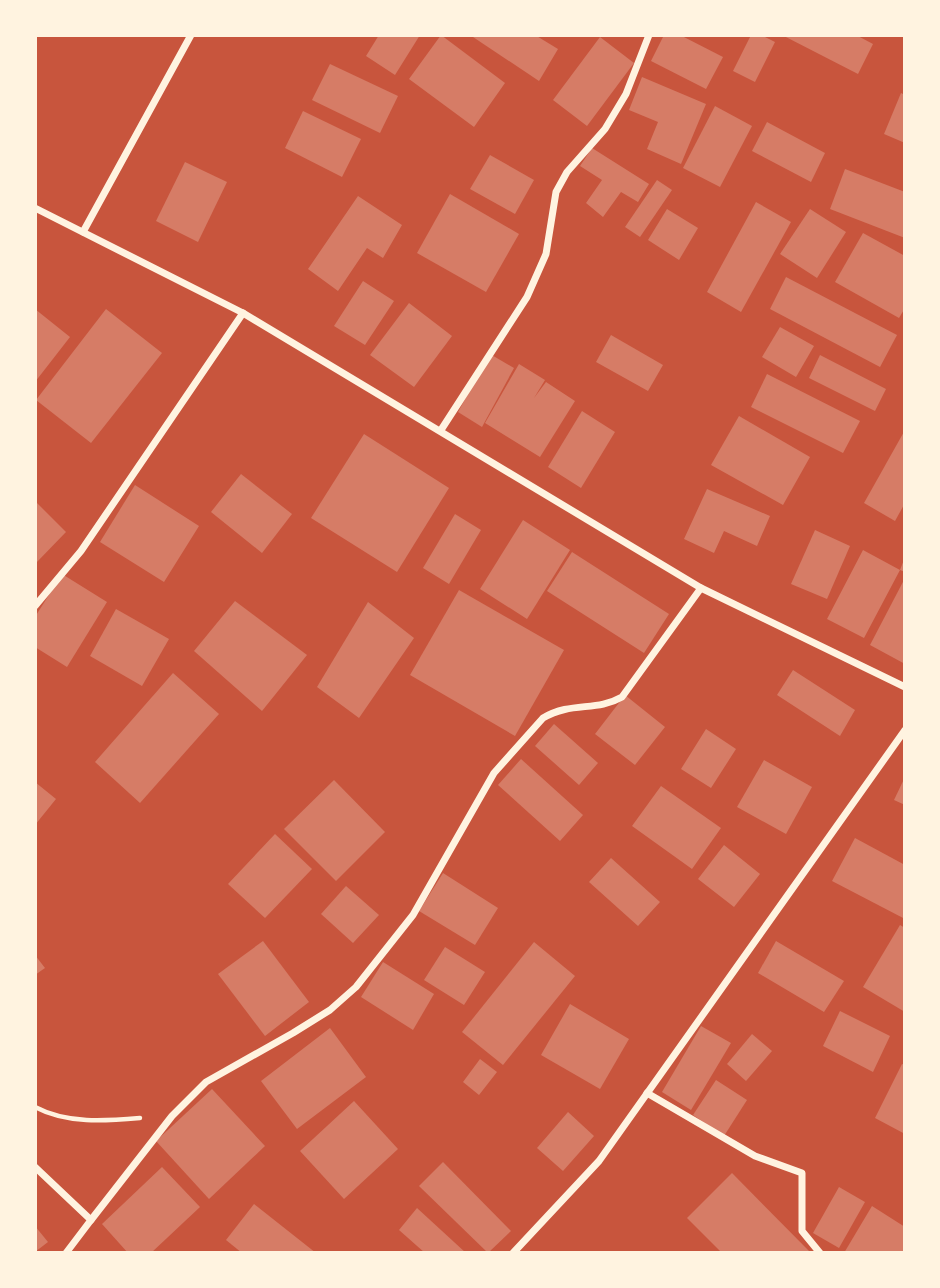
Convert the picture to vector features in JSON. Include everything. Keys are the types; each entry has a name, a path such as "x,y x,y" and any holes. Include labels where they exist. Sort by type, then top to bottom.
{"street":[{"path":"83,232 191,35"},
{"path":"441,430 527,298 546,254 556,192 567,172 604,129 625,94 649,35"},
{"path":"35,208 243,313 701,588 905,687"},
{"path":"35,606 81,551 243,313"},
{"path":"66,1253 172,1116 206,1082 330,1010 356,987 414,915 494,773 543,718 566,707 606,704 622,697 701,588"},
{"path":"513,1253 599,1161 905,730"},
{"path":"647,1093 755,1156 802,1173 802,1231 820,1253"},
{"path":"35,1167 91,1220"}],"path":[{"path":"35,1107 49,1114 95,1121 172,1116"}],"building":[{"path":"379,35 420,35 395,75 366,56"},
{"path":"441,35 505,83 474,127 409,79"},
{"path":"470,35 535,35 558,49 539,81"},
{"path":"664,35 680,35 723,57 706,89 651,61"},
{"path":"751,35 761,35 775,42 755,82 733,71"},
{"path":"782,35 856,35 873,44 858,74"},
{"path":"600,37 634,63 587,126 553,100"},
{"path":"330,64 398,96 380,133 312,100"},
{"path":"642,77 706,104 681,164 647,149 658,122 629,110"},
{"path":"901,93 905,95 905,143 884,134"},
{"path":"715,106 752,126 720,187 683,168"},
{"path":"303,111 361,139 342,177 285,148"},
{"path":"767,122 825,153 811,182 752,151"},
{"path":"592,148 649,184 638,202 621,192 603,217 586,203 602,180 580,166"},
{"path":"490,155 534,180 515,214 470,189"},
{"path":"185,162 227,182 198,242 156,221"},
{"path":"845,169 905,192 905,238 830,209"},
{"path":"657,180 672,190 640,237 625,227"},
{"path":"450,194 519,234 486,292 417,253"},
{"path":"358,196 402,225 383,258 367,248 338,291 308,269"},
{"path":"756,202 791,222 741,312 707,292"},
{"path":"667,209 698,228 679,260 648,240"},
{"path":"810,209 846,232 817,278 780,254"},
{"path":"863,233 905,256 905,308 899,318 835,282"},
{"path":"786,277 897,335 880,367 770,309"},
{"path":"363,281 394,301 365,345 334,326"},
{"path":"409,303 452,336 414,387 370,355"},
{"path":"35,309 70,337 35,382"},
{"path":"106,309 162,353 91,443 36,400"},
{"path":"780,327 814,346 796,377 762,357"},
{"path":"611,335 663,365 648,391 596,362"},
{"path":"490,354 514,368 482,427 458,412"},
{"path":"820,355 886,389 875,411 809,378"},
{"path":"519,364 545,380 534,398 546,382 575,401 540,457 485,423"},
{"path":"767,374 860,421 843,453 751,407"},
{"path":"582,411 615,432 581,488 548,467"},
{"path":"739,416 810,457 783,505 711,465"},
{"path":"905,430 905,503 895,521 864,503"},
{"path":"364,434 449,488 397,572 311,518"},
{"path":"241,474 292,514 262,553 211,512"},
{"path":"135,485 199,526 164,582 100,542"},
{"path":"707,489 770,516 757,546 724,531 714,553 684,539"},
{"path":"35,501 66,532 35,564"},
{"path":"455,514 481,530 449,584 423,568"},
{"path":"523,520 570,550 527,619 480,589"},
{"path":"815,530 850,546 827,599 791,584"},
{"path":"863,550 900,570 864,638 827,619"},
{"path":"572,552 669,614 644,653 547,591"},
{"path":"905,557 905,572 900,570"},
{"path":"62,574 107,602 67,667 35,647 35,617"},
{"path":"905,578 905,664 870,645"},
{"path":"459,590 564,650 515,736 410,675"},
{"path":"235,601 307,655 262,711 194,651"},
{"path":"368,602 414,638 359,718 317,687"},
{"path":"116,609 169,639 142,686 90,656"},
{"path":"793,670 855,710 840,736 777,695"},
{"path":"173,673 219,714 140,803 95,762"},
{"path":"625,695 665,727 635,765 595,734"},
{"path":"554,724 598,763 579,785 535,746"},
{"path":"706,729 736,749 711,788 681,769"},
{"path":"521,759 583,815 560,841 498,785"},
{"path":"764,760 812,787 786,834 737,807"},
{"path":"905,777 905,805 894,800"},
{"path":"334,780 385,832 336,881 284,829"},
{"path":"35,782 56,799 35,825"},
{"path":"661,786 721,828 692,869 632,826"},
{"path":"275,834 312,869 265,918 228,884"},
{"path":"855,838 905,865 905,919 832,881"},
{"path":"724,845 760,874 734,907 698,879"},
{"path":"611,858 660,902 638,926 589,882"},
{"path":"443,873 498,908 475,945 419,911"},
{"path":"346,886 379,915 353,943 321,914"},
{"path":"900,925 905,928 905,1012 863,987"},
{"path":"263,941 309,1002 265,1036 218,974"},
{"path":"776,941 844,981 824,1012 758,973"},
{"path":"534,942 575,976 503,1065 462,1032"},
{"path":"445,947 485,972 464,1005 424,980"},
{"path":"35,955 45,968 35,975"},
{"path":"383,962 434,994 413,1030 361,997"},
{"path":"570,1004 629,1039 600,1089 541,1055"},
{"path":"840,1011 890,1036 873,1072 823,1046"},
{"path":"701,1026 731,1043 691,1110 662,1092"},
{"path":"330,1028 366,1077 297,1129 261,1081"},
{"path":"752,1034 772,1051 746,1081 727,1064"},
{"path":"480,1059 497,1072 479,1095 463,1082"},
{"path":"902,1064 905,1065 905,1134 875,1118"},
{"path":"716,1080 747,1100 724,1136 693,1115"},
{"path":"212,1089 265,1146 209,1199 156,1141"},
{"path":"354,1101 398,1149 344,1199 300,1151"},
{"path":"568,1112 594,1136 563,1171 537,1148"},
{"path":"443,1162 511,1231 488,1253 419,1186"},
{"path":"162,1167 200,1207 151,1253 128,1253 102,1224"},
{"path":"732,1173 811,1253 722,1253 687,1218"},
{"path":"839,1187 865,1202 839,1248 813,1233"},
{"path":"254,1204 316,1253 242,1253 226,1240"},
{"path":"872,1206 905,1227 905,1253 844,1253"},
{"path":"417,1208 466,1253 425,1253 399,1230"},
{"path":"35,1226 48,1242 35,1252"}]}
